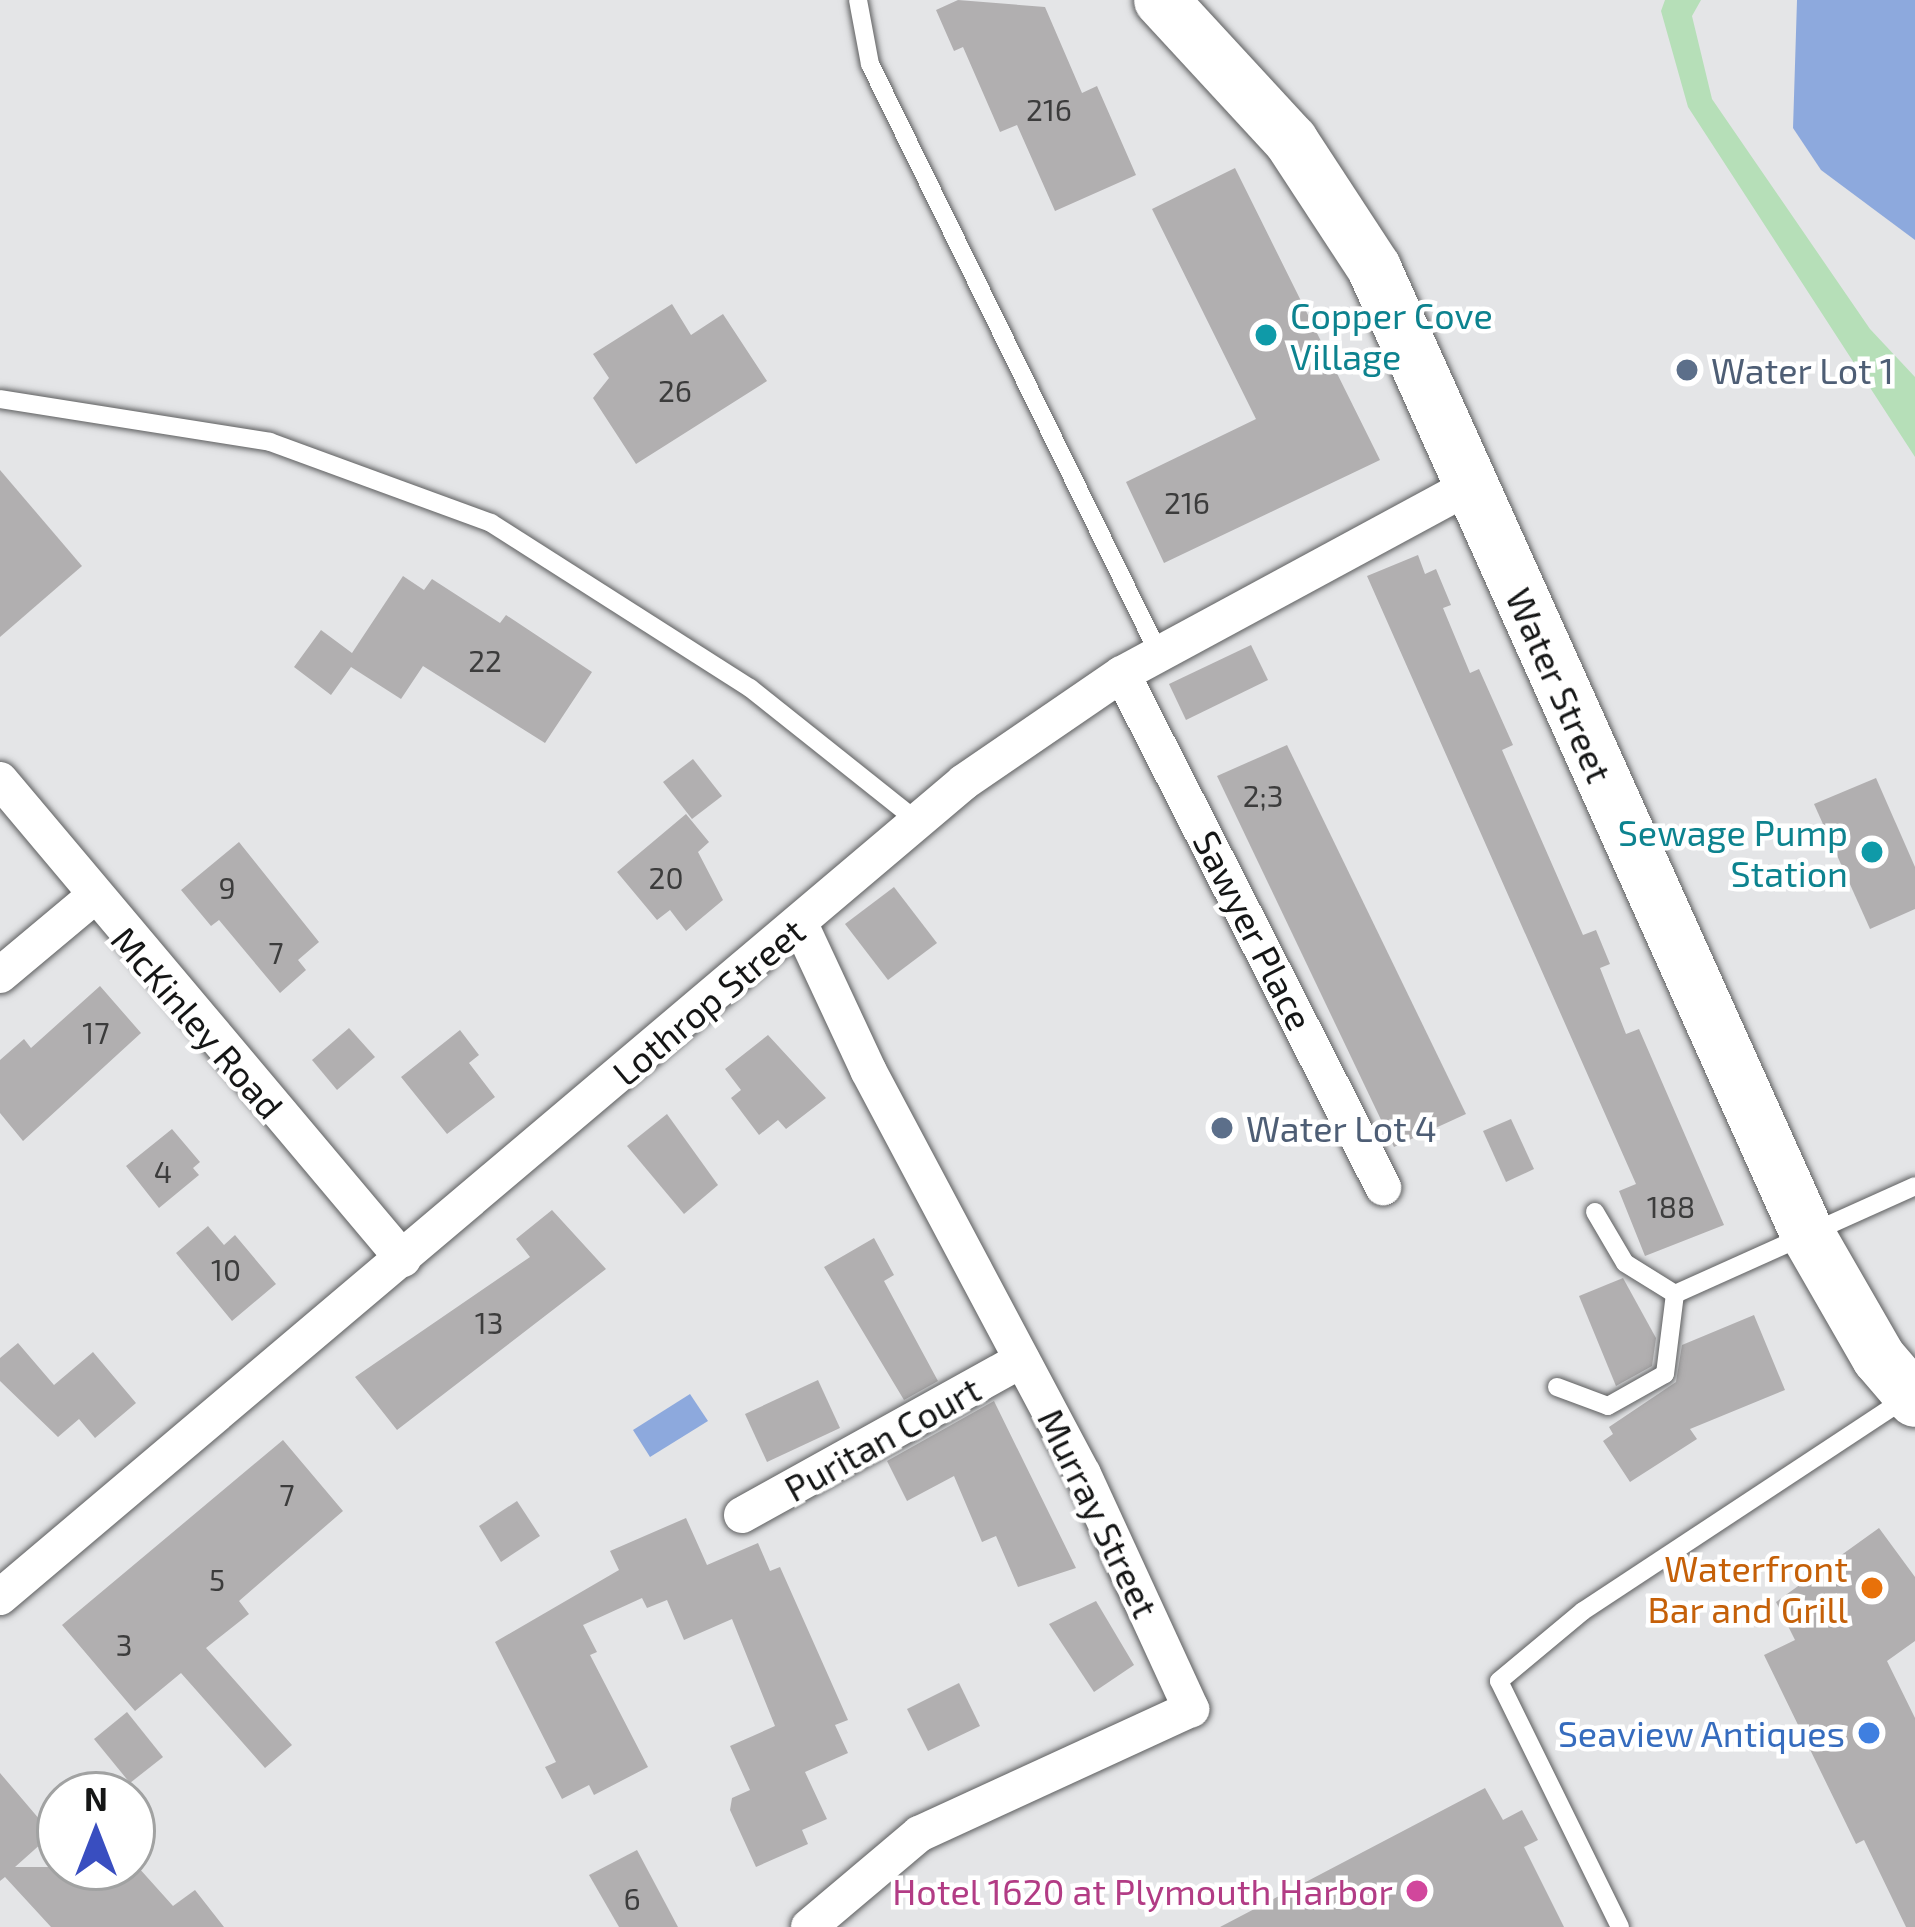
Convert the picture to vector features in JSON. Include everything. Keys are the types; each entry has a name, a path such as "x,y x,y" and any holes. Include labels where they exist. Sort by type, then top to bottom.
{"main road":[{"name":"Water Street","path":"1161,0 1280,128 1374,268 1807,1233 1879,1358 1913,1397"}],"street":[{"name":"Lothrop Street","path":"0,1597 917,821 1048,719 1159,653 1471,485"},
{"name":"Sawyer Place","path":"1122,674 1383,1186"},
{"name":"McKinley Road","path":"0,780 92,898 403,1259"},
{"path":"0,975 92,898"},
{"name":"Murray Street","path":"800,924 868,1070 1138,1583 1192,1709 919,1834 809,1927"},
{"name":"Puritan Court","path":"742,1515 1022,1360"}],"lane":[{"path":"858,0 870,64 1159,653"},
{"path":"0,399 271,442 491,523 750,688 917,821"},
{"path":"1675,1294 1915,1186"},
{"path":"1595,1212 1624,1263 1675,1294"},
{"path":"1557,1388 1608,1406 1665,1374 1675,1294"},
{"path":"1620,1927 1499,1681 1583,1610 1913,1397"}],"green space":[{"path":"1665,0 1701,0 1692,16 1712,99 1870,329 1915,377 1915,457 1688,107 1661,11"}],"water":[{"path":"1797,0 1915,0 1915,240 1821,170 1793,128"},
{"path":"690,1394 708,1421 650,1457 633,1430"}],"building":[{"path":"958,0 1045,7 1082,93 1097,86 1136,175 1055,211 1017,125 1000,132 963,47 954,51 936,10"},
{"name":"Copper Cove Village","path":"1235,168 1380,460 1164,563 1126,482 1256,419 1152,209"},
{"path":"672,304 691,335 723,314 767,381 636,464 593,398 609,378 593,354"},
{"path":"0,470 82,566 0,637"},
{"path":"1418,555 1425,574 1436,569 1451,605 1443,608 1470,673 1479,669 1513,745 1502,750 1583,935 1596,930 1610,964 1600,968 1626,1034 1639,1029 1724,1225 1645,1256 1619,1191 1636,1184 1367,576"},
{"path":"403,576 424,590 432,579 500,623 506,615 592,672 545,743 423,666 401,699 351,667 331,695 294,667 321,630 352,653"},
{"path":"1251,645 1268,680 1186,720 1169,684"},
{"path":"1287,745 1466,1114 1394,1147 1217,776"},
{"path":"693,759 722,796 692,819 663,782"},
{"name":"Sewage Pump Station","path":"1876,778 1915,867 1915,909 1870,929 1814,804"},
{"path":"686,814 709,842 698,852 723,900 686,931 670,910 657,920 617,872"},
{"path":"239,842 319,942 298,960 306,970 280,993 219,920 211,926 181,890"},
{"path":"894,887 937,943 888,980 845,924"},
{"path":"100,986 141,1033 23,1141 0,1113 0,1060 24,1039 31,1048"},
{"path":"349,1028 375,1057 337,1090 312,1060"},
{"path":"460,1030 479,1055 469,1063 495,1097 447,1134 401,1077"},
{"path":"768,1035 826,1098 786,1129 778,1120 759,1135 731,1098 741,1090 725,1069"},
{"path":"667,1114 718,1185 684,1214 627,1146"},
{"path":"1511,1119 1534,1169 1506,1182 1483,1131"},
{"path":"172,1129 200,1162 193,1168 199,1175 159,1208 126,1166"},
{"path":"552,1210 606,1269 397,1430 355,1377 530,1257 516,1239"},
{"path":"208,1226 224,1245 235,1235 276,1284 232,1321 176,1253"},
{"path":"874,1238 894,1275 884,1281 938,1381 904,1400 824,1267"},
{"path":"1623,1278 1656,1338 1652,1366 1616,1386 1579,1296"},
{"path":"1754,1315 1785,1390 1690,1429 1697,1439 1630,1482 1603,1441 1613,1434 1609,1427 1676,1382 1682,1345"},
{"path":"18,1343 54,1385 93,1352 136,1403 95,1438 79,1419 58,1437 0,1381 0,1358"},
{"path":"818,1380 840,1428 767,1462 745,1414"},
{"path":"994,1401 1076,1568 1018,1587 996,1536 982,1542 954,1476 907,1501 887,1461"},
{"path":"283,1440 343,1511 239,1601 249,1614 206,1648 292,1745 265,1768 181,1673 135,1711 62,1625"},
{"path":"517,1501 540,1536 501,1562 479,1526"},
{"path":"686,1518 707,1565 758,1543 770,1571 780,1567 848,1720 835,1725 848,1753 805,1772 827,1819 802,1830 808,1844 756,1867 730,1810 732,1798 750,1790 730,1746 775,1726 732,1619 684,1640 667,1600 647,1608 642,1598 583,1625 597,1652 590,1655 648,1767 594,1795 589,1785 562,1799 545,1767 556,1762 495,1642 619,1570 610,1551"},
{"path":"1879,1528 1915,1577 1915,1641 1887,1661 1915,1718 1915,1927 1906,1927 1864,1840 1856,1844 1764,1655 1795,1640 1776,1602"},
{"path":"1096,1601 1134,1665 1094,1692 1049,1624"},
{"path":"959,1683 980,1726 928,1751 907,1709"},
{"path":"127,1712 163,1757 145,1771 120,1771 94,1739"},
{"path":"0,1773 36,1815 36,1848 15,1867 36,1867 36,1891 156,1891 156,1887 173,1906 195,1890 224,1927 51,1927 5,1877 0,1881"},
{"name":"Hotel 1620 at Plymouth Harbor","path":"1485,1788 1503,1820 1522,1810 1538,1840 1524,1847 1564,1927 1220,1927"},
{"path":"637,1850 678,1927 619,1927 589,1875"}],"place":[{"name":"Copper Cove Village","path":"1266,335"},
{"name":"Water Lot 1","path":"1687,370"},
{"name":"Sewage Pump Station","path":"1872,852"},
{"name":"Water Lot 4","path":"1222,1128"},
{"name":"Waterfront Bar and Grill","path":"1872,1588"},
{"name":"Seaview Antiques","path":"1869,1733"},
{"name":"Hotel 1620 at Plymouth Harbor","path":"1417,1891"}]}
